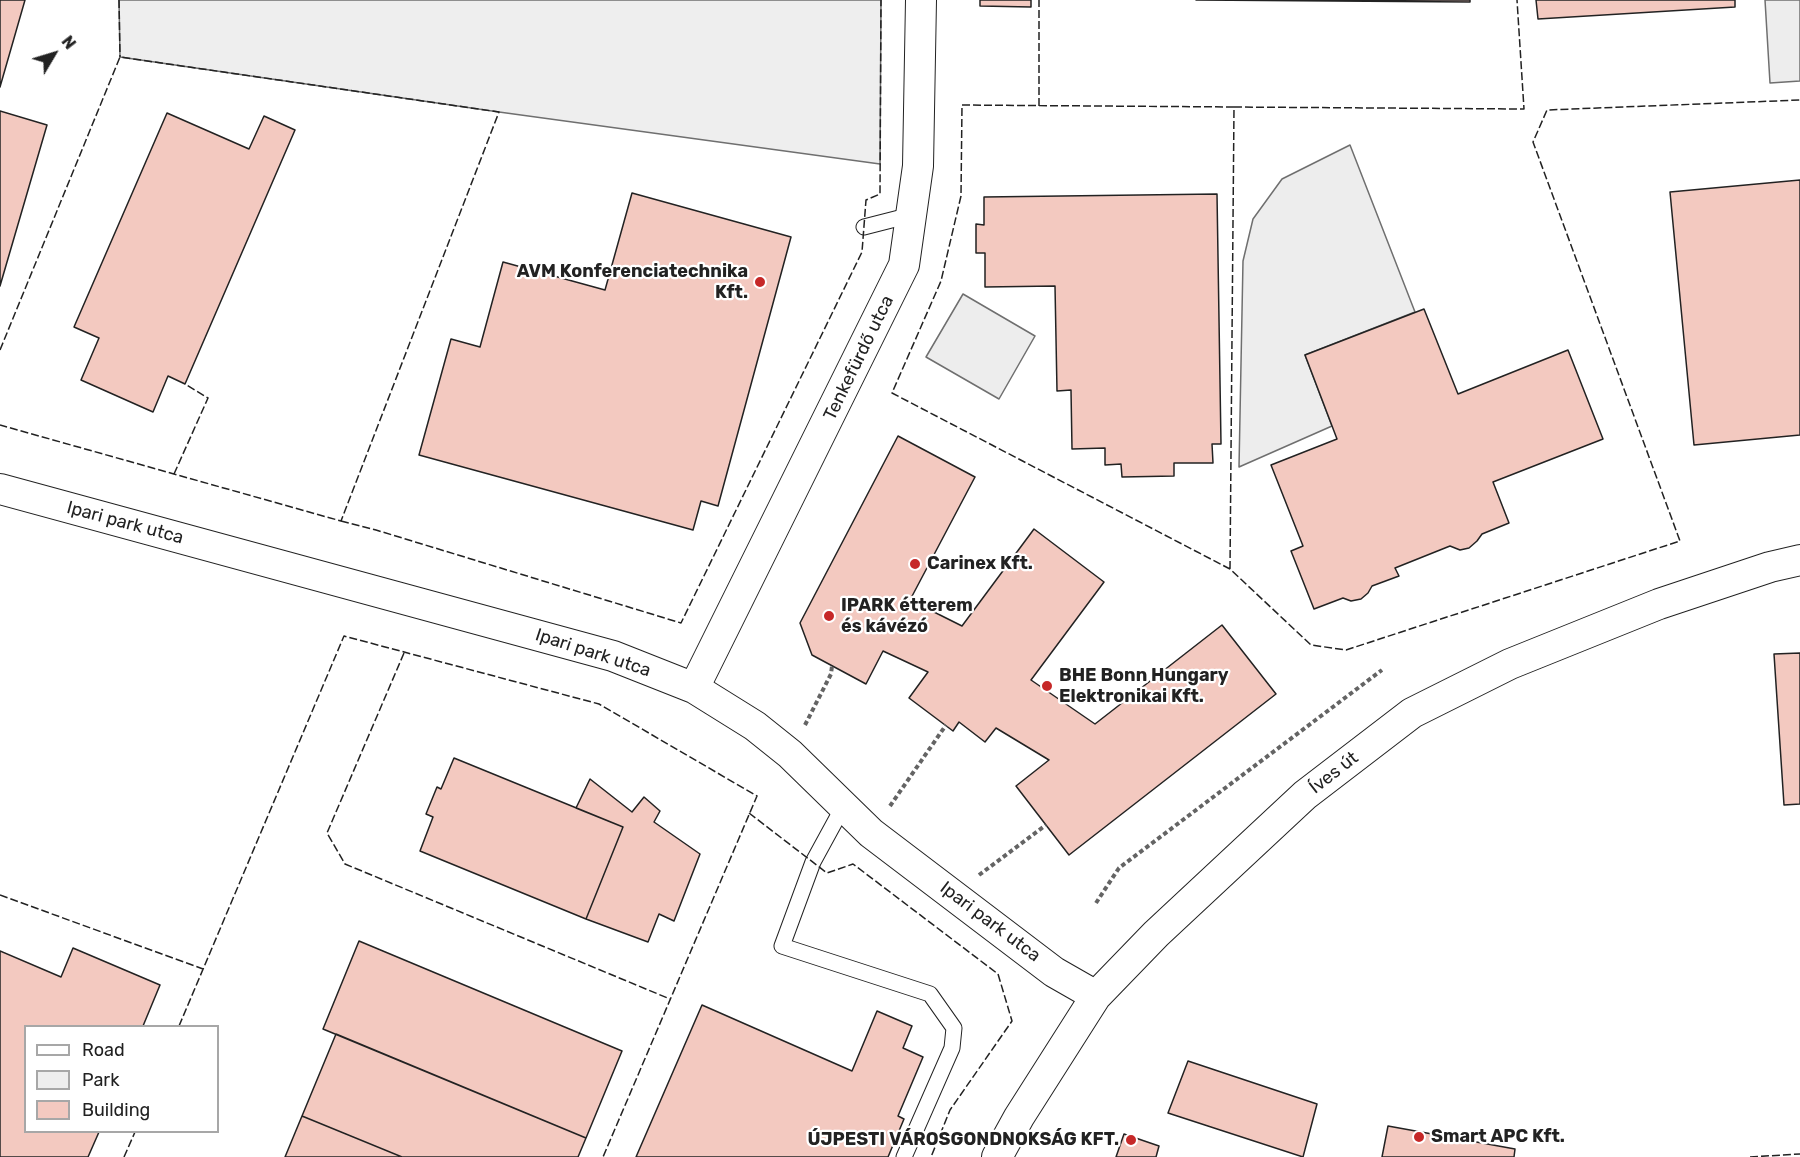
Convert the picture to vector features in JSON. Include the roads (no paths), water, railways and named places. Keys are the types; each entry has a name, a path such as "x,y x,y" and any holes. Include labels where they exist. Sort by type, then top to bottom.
{"street":[{"name":"Tenkefürdő utca","path":"694,688 904,265 918,166 921,0"},
{"name":"Ipari park utca","path":"0,489 613,656 694,688 755,726 790,754 871,833 1054,972 1096,996"},
{"name":"Íves út","path":"997,1157 1096,996 1156,934 1305,795 1412,713 1510,664 1659,604 1770,567 1800,560"}],"lane":[{"path":"864,226 911,215"},
{"path":"843,807 813,862 782,946 930,994 954,1028 952,1048 904,1157"}],"place":[{"name":"AVM Konferenciatechnika Kft.","path":"760,282"},
{"name":"Carinex Kft.","path":"915,564"},
{"name":"IPARK étterem és kávézó","path":"829,616"},
{"name":"BHE Bonn Hungary Elektronikai Kft.","path":"1047,686"},
{"name":"Smart APC Kft.","path":"1419,1137"},
{"name":"ÚJPESTI VÁROSGONDNOKSÁG KFT.","path":"1131,1140"}]}
